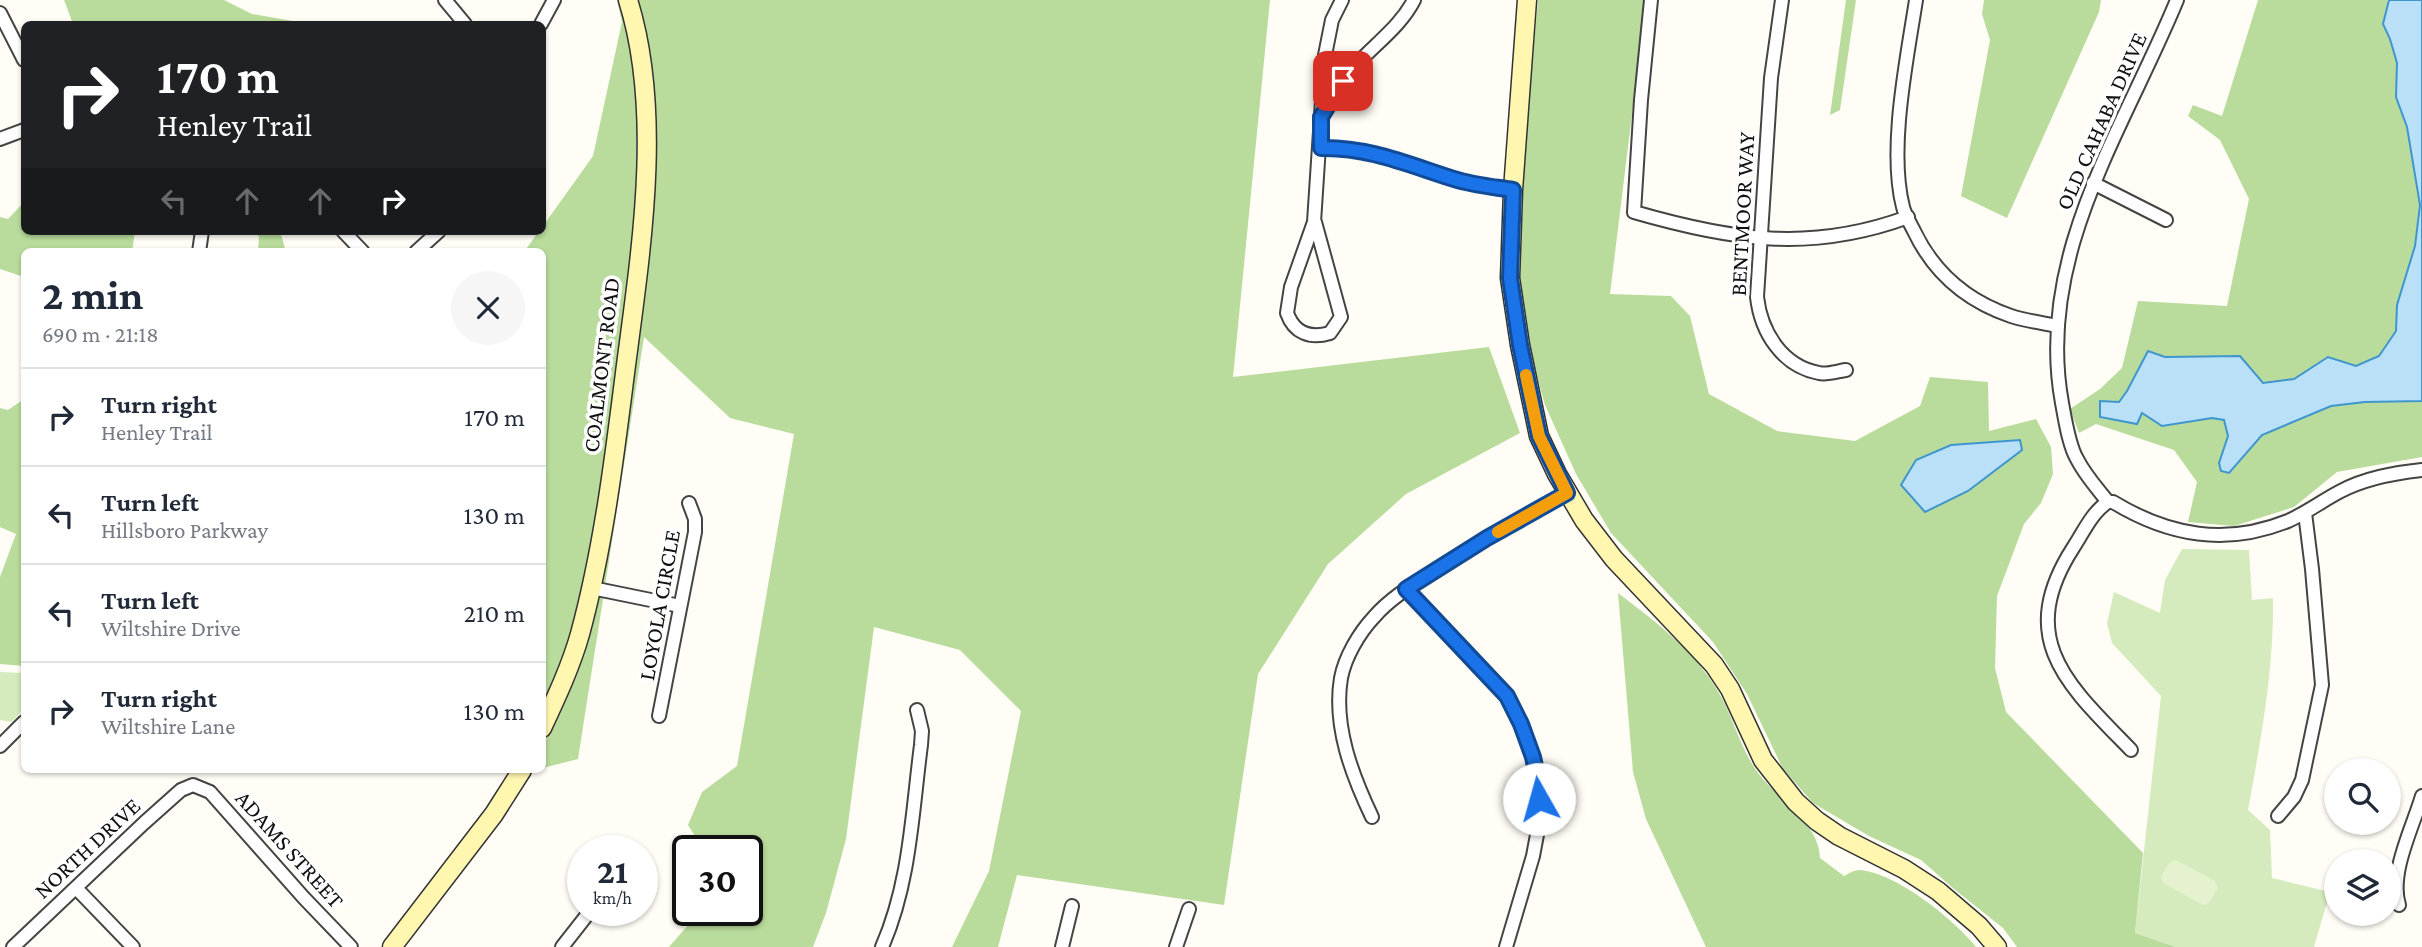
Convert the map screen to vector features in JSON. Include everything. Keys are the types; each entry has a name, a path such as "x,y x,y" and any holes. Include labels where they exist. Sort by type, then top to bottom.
{"street":[{"path":"445,0 463,21"},
{"path":"543,21 554,0"},
{"name":"COALMONT ROAD","path":"546,718 579,637 592,588 618,432 636,282 644,182 645,96 641,56 628,0"},
{"path":"1315,222 1341,317 1330,332 1313,336 1303,334 1296,328 1287,313 1291,287 1314,222 1321,148 1320,104 1328,37 1332,20 1342,0"},
{"path":"1321,117 1343,81 1390,32 1407,12 1413,0"},
{"path":"1527,0 1513,190 1510,278 1520,345 1539,436 1567,493 1614,559 1714,665 1735,700 1763,760 1796,802 1839,836 1938,891 1979,926 1997,947"},
{"path":"1651,0 1634,212 1683,226 1762,240 1798,239 1873,230 1908,218"},
{"name":"BENTMOOR WAY","path":"1782,0 1771,79 1757,297 1759,317 1770,338 1791,362 1821,374 1846,370"},
{"path":"1916,0 1902,99 1898,155 1903,207 1921,246 1946,279 1974,300 2012,316 2058,326"},
{"name":"OLD CAHABA DRIVE","path":"2177,0 2093,183 2066,275 2058,326 2060,390 2075,456 2108,502 2113,502 2148,522 2202,535 2219,536 2260,529 2305,513 2360,482 2422,470"},
{"path":"0,13 21,54"},
{"path":"0,139 21,131"},
{"path":"1321,148 1364,150 1398,159 1458,181 1513,190"},
{"path":"2093,183 2166,220"},
{"path":"347,235 359,248"},
{"path":"420,248 435,235"},
{"path":"1372,817 1346,753 1340,706 1341,677 1365,627 1406,589 1487,538 1567,493"},
{"path":"2108,502 2095,514 2062,565 2049,601 2048,624 2053,651 2065,677 2132,750"},
{"name":"LOYOLA CIRCLE","path":"659,716 695,532 695,519 689,503"},
{"path":"2278,816 2294,797 2302,780 2322,685 2305,513"},
{"path":"592,588 680,606"},
{"path":"1406,589 1507,696 1521,724 1537,770 1539,824 1533,856 1506,947"},
{"path":"882,947 898,906 907,863 922,738 917,710"},
{"path":"0,746 21,725"},
{"path":"392,947 494,814 520,773"},
{"name":"NORTH DRIVE","path":"13,947 144,823 181,790 193,785"},
{"name":"ADAMS STREET","path":"193,785 210,792 351,947"},
{"path":"2401,862 2422,796"},
{"path":"77,888 133,947"},
{"path":"1062,947 1072,906"},
{"path":"1176,947 1189,909"},
{"path":"562,947 578,926"}],"green space":[{"path":"64,0 224,0 252,14 293,21 72,21"},
{"path":"617,0 1270,0 1233,377 1489,347 1520,433 1406,494 1328,564 1258,674 1224,905 1017,875 998,947 952,947 989,871 1021,711 960,650 874,627 846,839 826,913 813,947 669,947 687,926 763,926 763,835 694,835 688,825 702,792 737,766 794,434 730,418 644,337 578,759 546,767 546,248 527,248 536,235 546,235 546,222 593,156 622,22"},
{"path":"1538,0 1646,0 1610,294 1671,296 1690,316 1709,394 1777,431 1855,441 1920,406 1930,377 1988,382 1989,431 2036,419 2051,447 2053,474 2041,503 2024,524 1997,596 1995,668 2006,712 2143,853 2135,933 2176,947 2017,947 2003,928 1921,860 1869,836 1813,803 1783,769 1747,694 1713,642 1611,533 1576,474 1545,405 1528,343 1518,262 1523,164"},
{"path":"1846,0 1856,0 1840,110 1830,115"},
{"path":"1984,0 2101,0 2099,12 2007,218 1961,196 1990,40 1982,14"},
{"path":"2258,0 2388,0 2383,24 2397,63 2396,97 2407,127 2420,205 2415,246 2397,305 2396,331 2379,357 2356,366 2328,357 2294,379 2262,383 2239,356 2165,357 2148,351 2127,391 2118,402 2177,424 2212,417 2224,420 2228,436 2219,463 2228,473 2262,435 2331,406 2365,402 2422,401 2422,457 2337,472 2294,507 2234,526 2188,522 2197,482 2174,450 2096,424 2079,433 2070,409 2100,389 2122,368 2138,301 2227,306 2249,199 2220,140 2188,116 2193,105 2222,116"},
{"path":"21,205 21,235 134,235 133,248 21,248 21,276 0,269 0,217 8,219"},
{"path":"258,235 281,235 285,248 258,248"},
{"path":"21,401 21,666 0,664 0,577 16,534 0,527 0,408 8,410"},
{"path":"2182,549 2249,550 2252,600 2273,598 2269,678 2248,810 2270,830 2272,878 2324,891 2324,913 2314,947 2176,947 2135,933 2161,696 2112,643 2107,623 2114,592 2160,613 2165,580"},
{"path":"1618,593 1674,638 1709,678 1724,702 1750,761 1764,781 1795,811 1812,833 1820,858 1844,876 1857,870 1873,873 1906,888 1954,923 1976,947 1706,947 1646,819 1633,772"},
{"path":"0,672 21,673 21,712 12,722 0,720"},
{"path":"2176,860 2215,881 2218,888 2209,903 2203,905 2163,883 2161,877 2169,863"}],"water":[{"path":"2389,0 2422,0 2422,401 2365,402 2331,406 2262,435 2229,473 2221,471 2219,463 2228,436 2224,420 2212,418 2162,426 2142,413 2137,424 2100,417 2100,401 2119,402 2148,351 2165,357 2240,356 2263,383 2294,379 2328,357 2356,366 2379,356 2396,331 2397,305 2415,246 2420,205 2407,127 2396,97 2397,63 2383,24"},
{"path":"2020,440 2022,450 1968,491 1925,512 1901,485 1916,460 1951,445"}],"slow traffic":[{"path":"1498,532 1567,493 1539,436 1526,375"}],"route":[{"path":"1343,81 1321,117 1321,148 1364,150 1398,159 1458,181 1513,190 1510,278 1520,345 1539,436 1567,493 1487,538 1406,589 1507,696 1533,757 1537,770 1539,799"}]}
